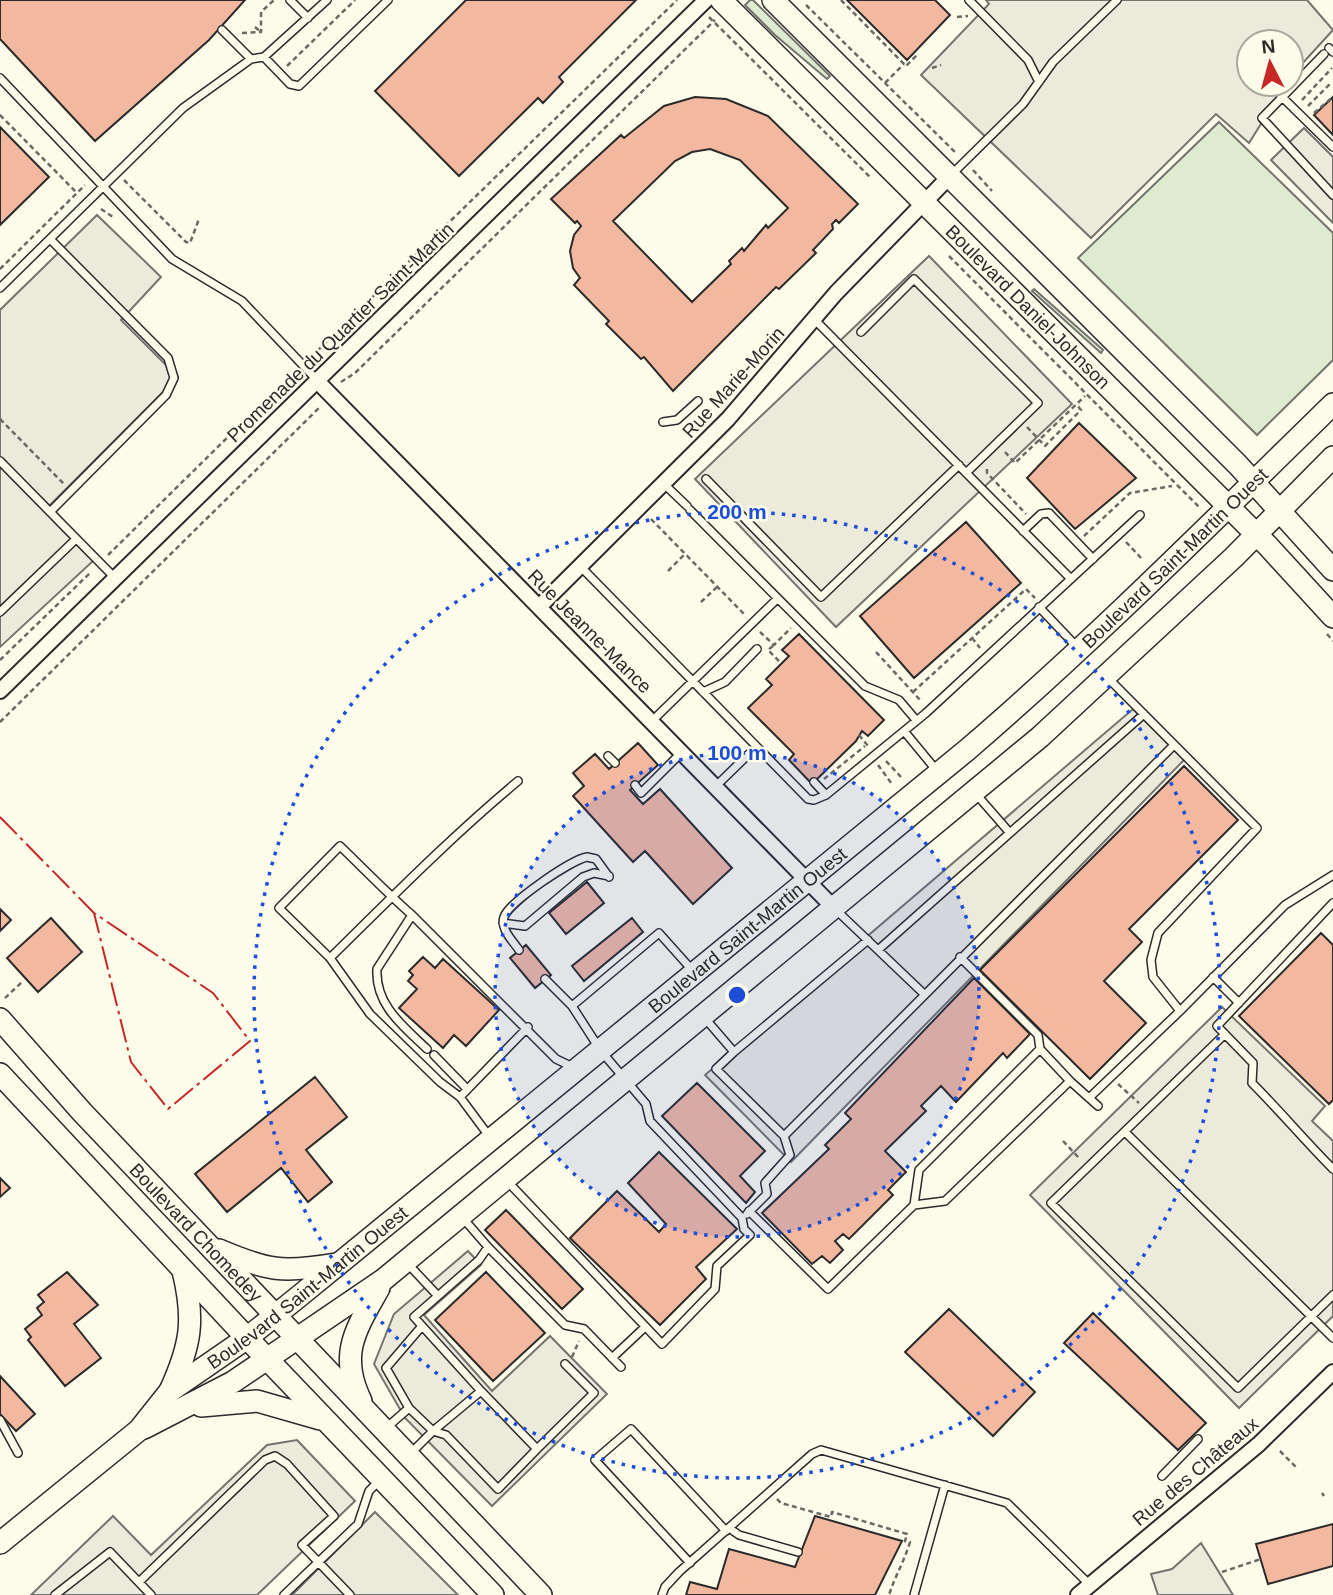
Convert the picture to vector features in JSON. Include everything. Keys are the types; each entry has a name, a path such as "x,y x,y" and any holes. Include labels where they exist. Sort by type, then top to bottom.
{"main road":[{"name":"Boulevard Daniel-Johnson","path":"721,0 1256,534 1333,617"},
{"name":"Boulevard Daniel-Johnson","path":"773,0 1254,483 1333,570"},
{"name":"Boulevard Saint-Martin Ouest","path":"0,1543 139,1430 170,1391 247,1338 340,1264 939,774 1080,650 1229,509 1333,404"},
{"name":"Boulevard Saint-Martin Ouest","path":"139,1430 186,1408 267,1360 383,1280 975,793 1106,676 1333,457"},
{"name":"Boulevard Chomedey","path":"3,1008 37,1062 541,1595"},
{"name":"Boulevard Chomedey","path":"0,1074 267,1360 493,1595"},
{"path":"210,1246 272,1270 297,1270 340,1264"},
{"path":"170,1391 191,1332 190,1304 183,1269"},
{"path":"367,1413 354,1385 350,1350 359,1324 383,1280"},
{"path":"186,1408 257,1401 325,1421"}],"street":[{"name":"Promenade du Quartier Saint-Martin","path":"0,691 706,0"},
{"name":"Rue Marie-Morin","path":"539,607 738,408 814,319 950,177"},
{"name":"Rue Jeanne-Mance","path":"317,381 834,908"},
{"name":"Rue des Châteaux","path":"1078,1595 1259,1444 1333,1372"}],"lane":[{"path":"290,0 308,18"},
{"path":"0,288 194,99 251,59 264,57 327,0"},
{"path":"264,57 290,84 299,86 388,0"},
{"path":"969,0 1028,60 1039,82"},
{"path":"950,177 1023,104 1053,62 1117,0"},
{"path":"222,30 251,59"},
{"path":"1305,74 1329,51"},
{"path":"0,78 181,266 242,301 317,381"},
{"path":"1280,98 1262,115 1262,122 1333,195"},
{"path":"1284,98 1333,147"},
{"path":"50,239 168,358 174,378 166,395 50,512"},
{"path":"861,332 914,279 1038,403 967,472"},
{"path":"814,319 1071,579"},
{"path":"663,422 677,420 698,401"},
{"path":"986,454 994,461"},
{"path":"0,461 115,579"},
{"path":"706,479 821,597 959,465"},
{"path":"664,484 865,686 899,700 916,720"},
{"path":"1023,531 1041,514 1049,513 1093,559"},
{"path":"580,566 756,747 808,799 814,800 826,795 904,731 1140,515"},
{"path":"0,612 76,539"},
{"path":"652,721 777,599"},
{"path":"1039,607 1080,650"},
{"path":"703,692 725,682 757,649"},
{"path":"1106,676 1257,828 1158,933 1151,960 1153,977 1180,1011"},
{"path":"878,950 1144,714"},
{"path":"904,731 939,774"},
{"path":"784,1136 923,993 1174,744"},
{"path":"716,786 756,747"},
{"path":"635,785 641,793 682,752"},
{"path":"608,756 615,763"},
{"path":"330,958 460,831 518,781"},
{"path":"814,782 826,795"},
{"path":"975,793 1010,832"},
{"path":"492,1140 460,1097 440,1082 370,1014 351,990 337,964 279,908 340,846 528,1027 556,1059 579,1069"},
{"path":"581,858 596,859 609,877 594,873 583,877 531,922 522,926 503,923 509,909 541,883 581,858"},
{"path":"1089,1098 1285,905 1333,875"},
{"path":"1332,907 1217,1026 1253,1063 1252,1083 1333,1170"},
{"path":"834,908 923,993"},
{"path":"412,915 377,969 377,979 387,1010 427,1049"},
{"path":"503,923 519,950"},
{"path":"572,1006 659,933 696,974"},
{"path":"742,1218 767,1194 765,1183 790,1155 784,1136 716,1069 868,940"},
{"path":"960,957 1038,1035 1040,1049 1098,1106"},
{"path":"1213,977 1239,1003"},
{"path":"504,1178 662,1344 715,1289 717,1266 750,1235 744,1229 742,1218 650,1121 646,1104 601,1051 572,1006 545,979"},
{"path":"703,1016 734,1052"},
{"path":"460,1097 528,1027"},
{"path":"1225,1034 1051,1203 1238,1388 1333,1295"},
{"path":"914,1205 919,1170 1040,1049"},
{"path":"434,1055 467,1089"},
{"path":"750,1211 828,1289 914,1205 945,1201 1070,1081"},
{"path":"1125,1132 1333,1338"},
{"path":"460,1215 565,1325 584,1329 621,1367"},
{"path":"488,1247 478,1260 414,1317 537,1449"},
{"path":"405,1261 438,1296"},
{"path":"422,1326 386,1368 409,1408 433,1432 446,1435 498,1489 594,1393 565,1364"},
{"path":"612,1358 645,1327"},
{"path":"407,1455 481,1391"},
{"path":"384,1430 409,1408"},
{"path":"0,1420 18,1453"},
{"path":"690,1563 595,1460 631,1429 727,1529 798,1552"},
{"path":"1162,1476 1198,1438"},
{"path":"662,1595 670,1581 727,1529 812,1454 821,1450 1007,1503 1090,1585"},
{"path":"139,1582 265,1461 275,1457 287,1464 334,1516 302,1545 350,1595"},
{"path":"284,1595 358,1524 369,1491 381,1479"},
{"path":"914,1595 945,1485"},
{"path":"55,1595 110,1552 151,1595"}],"path":[{"path":"261,32 261,12 274,0"},
{"path":"292,62 355,0"},
{"name":"Promenade du Quartier Saint-Martin","path":"310,357 677,0"},
{"path":"802,0 933,131"},
{"path":"841,0 904,64"},
{"path":"957,17 967,16"},
{"path":"255,27 261,32"},
{"name":"Promenade du Quartier Saint-Martin","path":"344,378 355,373 708,27"},
{"path":"720,28 866,174 876,180"},
{"path":"239,35 261,32"},
{"path":"885,83 918,54"},
{"path":"932,68 941,65"},
{"path":"1332,68 1301,99 1315,114 1333,97"},
{"path":"1308,106 1331,83"},
{"path":"0,115 77,193"},
{"path":"117,173 186,242 190,243 199,219"},
{"path":"0,269 82,188"},
{"path":"101,209 113,217"},
{"name":"Boulevard Daniel-Johnson","path":"946,251 1177,485"},
{"name":"Promenade du Quartier Saint-Martin","path":"104,558 288,379"},
{"path":"1027,515 987,473 994,461 1005,452 1015,463 1086,395"},
{"path":"1029,429 1045,446 1081,410 1076,404"},
{"name":"Promenade du Quartier Saint-Martin","path":"0,722 321,406"},
{"path":"0,419 64,484"},
{"path":"1078,542 1130,493 1171,486"},
{"path":"1104,517 1109,522"},
{"path":"651,519 746,617"},
{"path":"1125,541 1143,560"},
{"path":"668,571 685,553"},
{"path":"0,660 94,568"},
{"path":"701,602 718,586"},
{"path":"876,652 913,691 1026,589"},
{"path":"781,663 768,650 793,626"},
{"path":"761,632 774,645"},
{"path":"972,638 977,645"},
{"path":"859,735 870,747"},
{"path":"889,780 899,776 879,759 877,764 889,780 892,784"},
{"path":"3,1008 22,982"},
{"path":"1111,1077 1147,1110"},
{"path":"1063,1141 1088,1167"},
{"path":"565,1364 571,1358 584,1329"},
{"path":"1280,1451 1297,1468"},
{"path":"781,1503 831,1517 836,1506"},
{"path":"832,1512 907,1534 905,1541 910,1542 900,1574 894,1578 889,1595"},
{"path":"881,1527 883,1521"},
{"path":"1222,1572 1261,1559"}],"green space":[{"path":"750,0 830,76 827,79 775,35 745,5"},
{"path":"1219,122 1333,233 1333,360 1257,435 1078,258"},
{"path":"1034,289 1103,350 1101,353 1032,291"}],"shaded area":[{"path":"986,0 1307,0 1333,30 1305,61 1305,28 1235,28 1235,98 1277,98 1249,143 1216,114 1091,238 921,75 989,4"},
{"path":"1304,128 1333,157 1333,223 1271,160"},
{"path":"97,215 161,277 121,320 178,377 44,511 93,561 0,647 0,310"},
{"path":"929,256 1072,404 836,627 695,479"},
{"path":"1133,709 1184,760 791,1162 705,1075"},
{"path":"1222,1007 1325,1106 1312,1121 1333,1141 1333,1316 1239,1408 1030,1195"},
{"path":"468,1251 481,1265 424,1315 492,1391 550,1336 607,1394 492,1506 405,1418 374,1364 394,1314"},
{"path":"297,1440 355,1501 257,1595 31,1595 113,1516 151,1555 267,1445"},
{"path":"375,1512 458,1595 292,1595"},
{"path":"1201,1543 1233,1595 1158,1595 1151,1574 1172,1569"}],"building":[{"path":"0,0 245,0 209,40 95,141 0,39"},
{"path":"466,0 636,0 559,77 563,82 543,103 538,98 459,176 375,91"},
{"path":"847,0 935,0 950,15 907,60"},
{"path":"695,97 726,99 768,116 858,204 839,223 836,220 832,224 833,229 813,250 816,253 779,289 776,287 673,391 644,357 641,359 606,324 609,321 574,285 580,278 573,268 570,251 574,235 581,226 551,199 621,135 624,138 664,106","holes":["710,149 740,160 788,208 768,228 766,225 744,251 742,248 729,261 731,264 692,302 613,221 675,161 692,152"]},
{"path":"1333,97 1333,135 1314,115"},
{"path":"0,127 49,177 0,225"},
{"path":"1079,423 1136,478 1075,529 1027,478"},
{"path":"966,522 1021,583 914,678 860,616"},
{"path":"799,634 884,720 868,736 862,731 856,741 812,784 789,760 794,754 748,708 772,685 766,679 789,656 782,650"},
{"path":"638,743 658,765 630,790 643,804 660,789 732,868 693,904 645,851 633,862 573,796 584,786 573,773 595,754 609,769"},
{"path":"1184,766 1238,820 1129,929 1142,942 1104,981 1146,1023 1090,1079 980,970"},
{"path":"587,882 604,903 566,934 549,913"},
{"path":"0,909 11,920 0,931"},
{"path":"51,918 82,952 38,992 7,958"},
{"path":"632,918 643,932 584,981 572,966"},
{"path":"1321,933 1333,945 1333,1100 1329,1104 1239,1016"},
{"path":"526,945 551,975 535,988 510,958"},
{"path":"423,957 435,968 443,959 499,1010 466,1046 454,1035 443,1048 399,1008 417,989 408,981 413,975 409,971"},
{"path":"974,978 1030,1034 1007,1058 1003,1053 956,1102 941,1086 921,1106 926,1111 885,1151 906,1172 888,1190 893,1195 849,1239 843,1234 835,1241 843,1250 830,1263 822,1256 812,1264 762,1213 829,1149 825,1145 851,1119 845,1113"},
{"path":"315,1077 347,1117 306,1150 332,1182 308,1202 281,1168 227,1212 195,1174"},
{"path":"697,1083 765,1151 740,1176 755,1192 746,1203 662,1116"},
{"path":"659,1152 737,1229 696,1267 706,1279 660,1325 570,1238 617,1191 659,1232 666,1224 628,1183"},
{"path":"0,1178 10,1188 0,1197"},
{"path":"506,1210 583,1289 562,1309 485,1230"},
{"path":"67,1272 98,1305 74,1324 101,1358 65,1386 28,1340 31,1337 25,1329 42,1315 37,1308 44,1302 38,1295"},
{"path":"486,1272 545,1333 493,1381 435,1320"},
{"path":"949,1309 1035,1392 993,1436 905,1352"},
{"path":"1093,1313 1206,1423 1178,1450 1064,1343"},
{"path":"0,1376 35,1414 16,1431 0,1414"},
{"path":"815,1516 902,1541 875,1595 686,1595 690,1582 717,1589 729,1549 795,1567"},
{"path":"1333,1524 1333,1566 1268,1584 1256,1544"}],"power":[{"path":"0,817 94,913 213,993 250,1041 168,1109 131,1062 94,913"}]}
